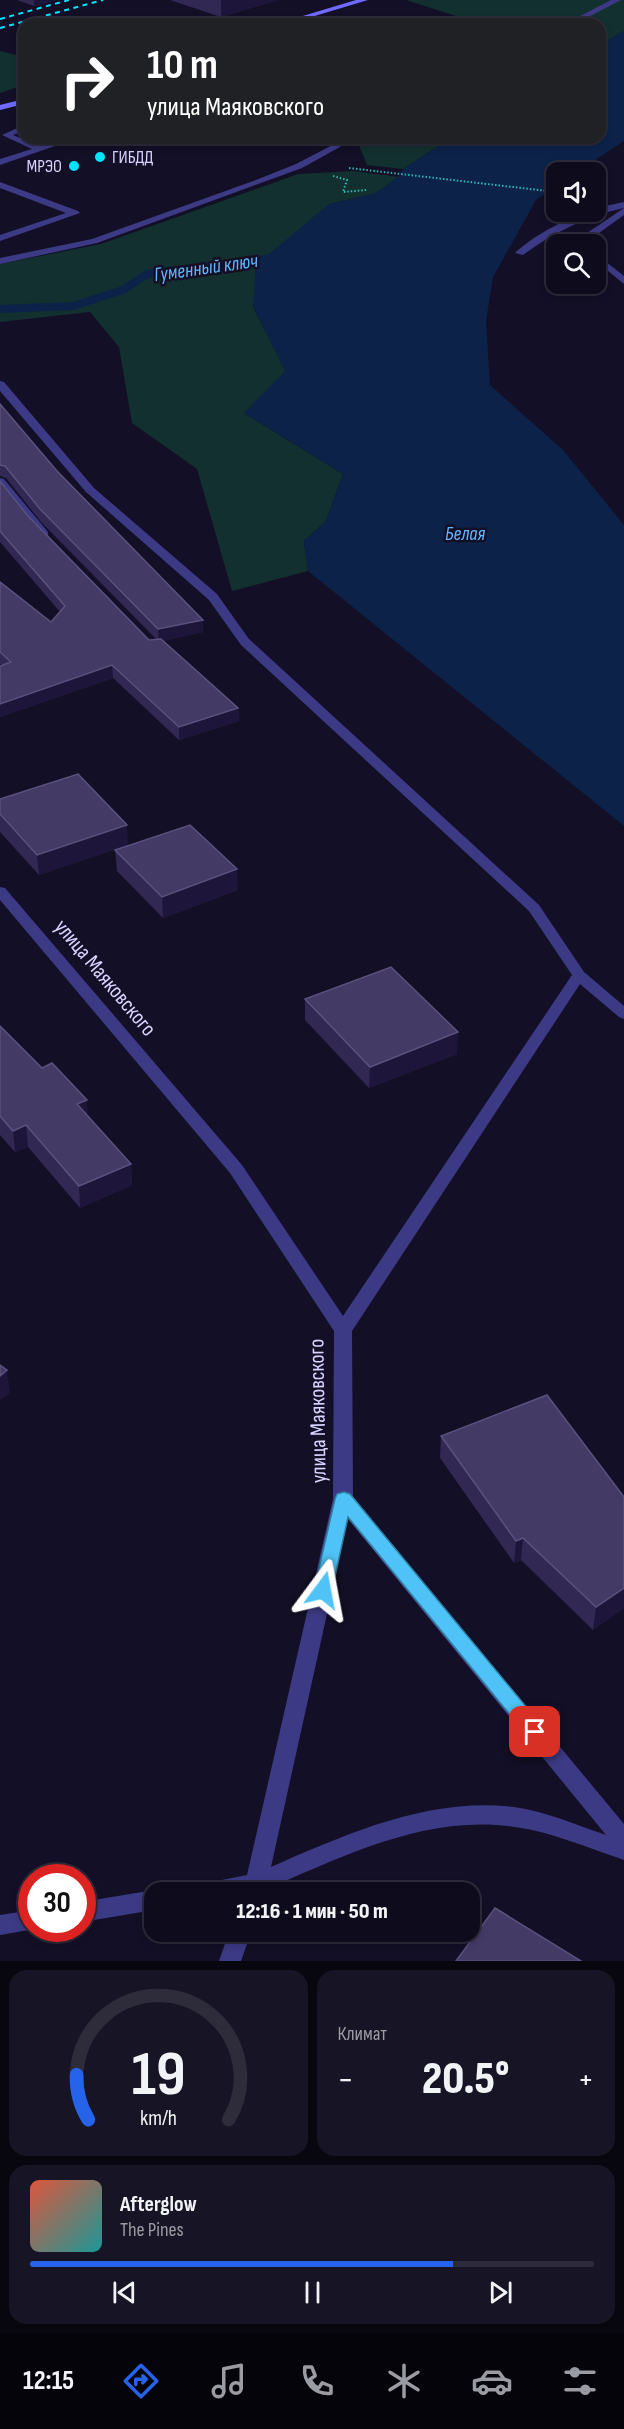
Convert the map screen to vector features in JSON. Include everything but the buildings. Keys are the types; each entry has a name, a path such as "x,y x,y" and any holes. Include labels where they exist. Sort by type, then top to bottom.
{"main road":[{"path":"301,18 364,0"},
{"path":"0,108 18,103"}],"street":[{"path":"581,18 617,0"},
{"path":"18,130 6,135 18,140"},
{"path":"28,144 40,149"},
{"path":"0,162 55,144"},
{"path":"0,261 94,241 299,166 341,144"},
{"path":"0,185 75,213 0,238"},
{"path":"606,210 623,209"},
{"path":"591,234 623,209"},
{"path":"520,253 543,237 572,222"},
{"path":"606,266 624,281"},
{"path":"0,384 90,490 213,597 245,642 534,908 579,975 624,1014"},
{"path":"0,481 51,541"},
{"name":"улица Маяковского","path":"0,891 236,1169 343,1330 344,1499 624,1840"},
{"path":"343,1330 579,975"},
{"path":"257,1882 344,1499"},
{"path":"270,1882 363,1838 443,1816 514,1817 624,1850"},
{"path":"96,1910 144,1902"},
{"path":"0,1925 18,1922"},
{"path":"230,1961 237,1942"}],"path":[{"path":"361,168 546,191"}],"green space":[{"path":"406,0 624,0 624,31 606,42 606,18 462,18"},
{"path":"0,51 18,56 18,87 0,93"},
{"path":"358,144 442,144 403,169 367,165"},
{"path":"353,171 399,177 374,194 329,204 253,307 286,371 244,413 343,474 326,521 304,541 308,571 232,591 197,469 132,423 119,347 90,312 0,322 0,264 101,244 298,174"}],"water":[{"name":"Белая","path":"624,31 624,141 592,162 546,162 546,193 536,200 493,277 486,321 490,385 563,450 624,525 624,826 308,571 304,541 326,521 343,474 244,413 285,371 253,306 256,265 329,204 374,194 398,177 403,169 442,144 606,144 606,42"}],"waterway":[{"name":"Гуменный ключ","path":"0,309 73,306 123,290 147,274 279,257"}],"railway":[{"path":"0,19 69,0"},
{"path":"37,18 103,0"},
{"path":"0,28 18,23"}],"place":[{"name":"ГИБДД","path":"100,157"},
{"name":"МРЭО","path":"74,166"}],"route":[{"path":"323,1590 344,1499 535,1732"}]}
